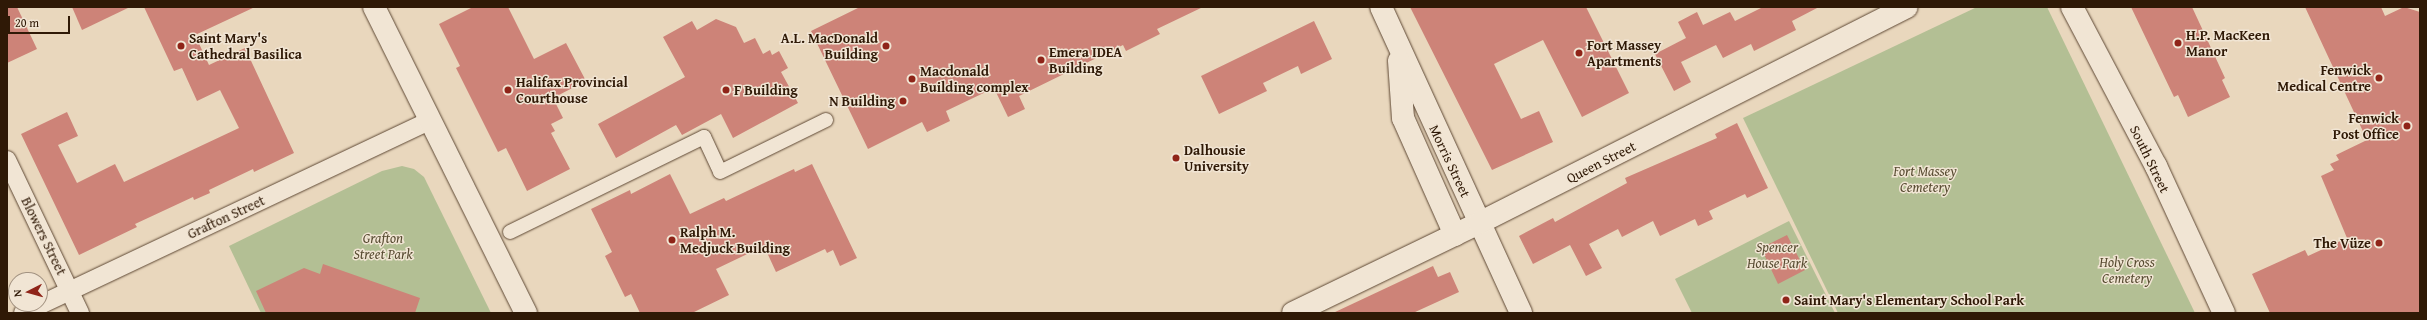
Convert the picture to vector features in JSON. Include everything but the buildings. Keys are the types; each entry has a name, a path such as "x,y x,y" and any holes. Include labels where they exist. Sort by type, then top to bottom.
{"street":[{"path":"374,7 526,313"},
{"name":"Morris Street","path":"1382,7 1478,224 1521,313"},
{"name":"Queen Street","path":"1293,313 1478,224 1907,7"},
{"name":"South Street","path":"2072,7 2156,166 2224,313"},
{"path":"1398,46 1403,118 1455,235"},
{"path":"510,232 704,137 720,172 826,120"},
{"name":"Grafton Street","path":"23,313 430,121"},
{"name":"Blowers Street","path":"7,160 80,313"}],"green space":[{"name":"Fort Massey Cemetery","path":"1977,7 2047,7 2195,313 1838,313 1743,118"},
{"name":"Grafton Street Park","path":"402,166 414,169 424,177 491,313 261,313 229,246 382,171"},
{"name":"Spencer House Park","path":"1789,221 1835,313 1692,313 1675,279"}],"place":[{"name":"H.P. MacKeen Manor","path":"2178,43"},
{"name":"Saint Mary's Cathedral Basilica","path":"181,46"},
{"name":"A.L. MacDonald Building","path":"886,46"},
{"name":"Fort Massey Apartments","path":"1579,53"},
{"name":"Emera IDEA Building","path":"1041,60"},
{"name":"Fenwick Medical Centre","path":"2379,78"},
{"name":"Macdonald Building complex","path":"912,79"},
{"name":"Halifax Provincial Courthouse","path":"508,90"},
{"name":"F Building","path":"726,90"},
{"name":"N Building","path":"903,101"},
{"name":"Fenwick Post Office","path":"2407,126"},
{"name":"Dalhousie University","path":"1176,158"},
{"name":"Ralph M. Medjuck Building","path":"672,240"},
{"name":"The Vüze","path":"2379,243"},
{"name":"Saint Mary's Elementary School Park","path":"1786,300"}],"park label":[{"name":"Holy Cross Cemetery","path":"2127,270"}]}
